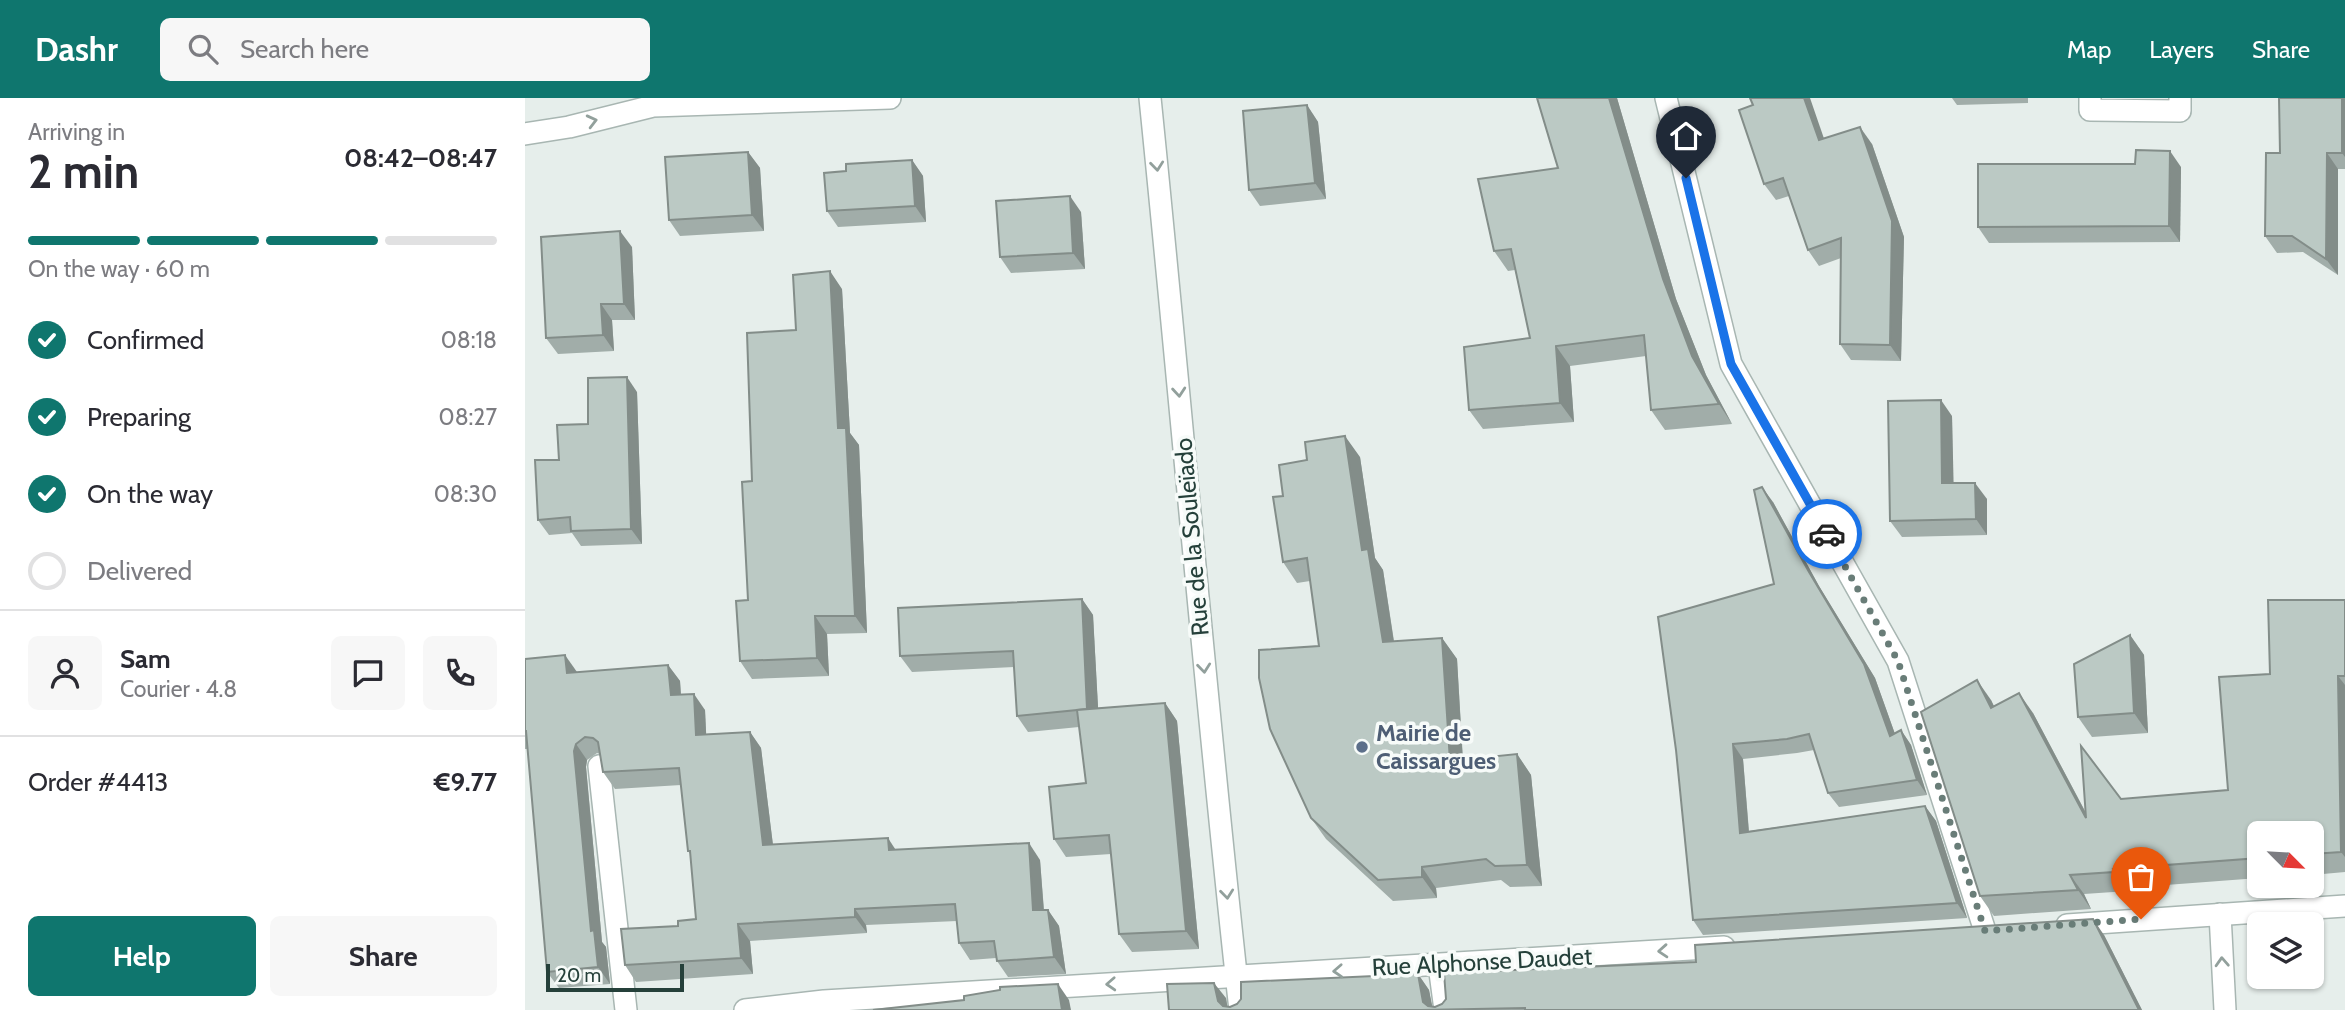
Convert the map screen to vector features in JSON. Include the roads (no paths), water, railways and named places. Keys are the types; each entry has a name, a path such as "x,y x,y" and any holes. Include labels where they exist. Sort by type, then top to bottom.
{"street":[{"path":"525,134 569,127 653,106 890,98"},
{"name":"Rue de la Souleïado","path":"1150,98 1173,316 1201,638 1240,1010"},
{"path":"1666,98 1731,364 1898,661 1945,806 1992,931 1961,933"},
{"path":"2090,98 2090,110 2180,111 2180,98"},
{"path":"599,766 626,1010"},
{"path":"1919,810 1945,806"},
{"path":"2041,927 2345,906"},
{"path":"2220,914 2225,1010"},
{"name":"Rue Alphonse Daudet","path":"745,1010 852,999 1750,946"},
{"path":"1439,965 1445,1010"}],"place":[{"name":"Mairie de Caissargues","path":"1362,747"}]}
